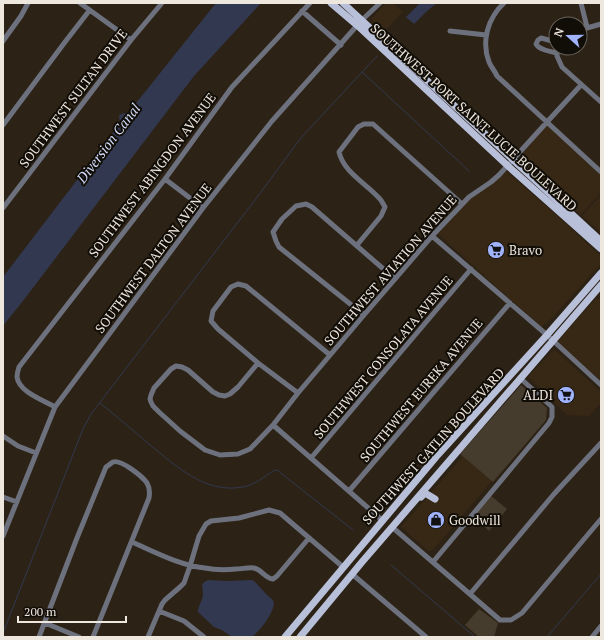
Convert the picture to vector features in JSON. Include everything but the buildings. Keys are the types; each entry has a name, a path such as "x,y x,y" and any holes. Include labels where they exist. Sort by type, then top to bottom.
{"main road":[{"name":"SOUTHWEST PORT SAINT LUCIE BOULEVARD","path":"331,3 601,241"},
{"name":"SOUTHWEST PORT SAINT LUCIE BOULEVARD","path":"343,3 601,249"},
{"name":"SOUTHWEST GATLIN BOULEVARD","path":"285,637 436,456 547,335 601,273"},
{"name":"SOUTHWEST GATLIN BOULEVARD","path":"300,637 399,518 601,285"},
{"path":"399,518 407,513 424,493 435,499 434,495 428,490 428,486"},
{"path":"392,528 389,521 390,516 407,495 409,488"},
{"path":"362,562 367,550 384,529 385,525 382,520"}],"street":[{"path":"3,41 21,16 28,3"},
{"path":"80,3 131,40"},
{"name":"SOUTHWEST SULTAN DRIVE","path":"3,208 131,40 162,3"},
{"name":"SOUTHWEST ABINGDON AVENUE","path":"55,407 27,392 20,385 17,377 19,367 165,179 232,87 310,3"},
{"name":"SOUTHWEST DALTON AVENUE","path":"3,536 55,407 203,208 272,122 362,20 380,3"},
{"path":"504,3 497,9 491,20 486,35 489,62 497,76 601,172"},
{"path":"581,3 584,16"},
{"path":"3,125 89,11"},
{"path":"302,11 341,45"},
{"path":"588,28 601,24"},
{"path":"450,31 486,35"},
{"path":"548,40 541,38 536,44 537,47 548,49"},
{"path":"557,56 562,67 601,102"},
{"name":"SOUTHWEST AVIATION AVENUE","path":"258,363 238,387 230,394 225,396 213,392 188,370 176,366 166,373 154,388 150,399 153,406 180,431 205,450 220,455 238,454 250,449 273,425 298,393 432,236 469,197 491,182 511,163 581,85"},
{"path":"357,245 381,216 385,207 380,199 349,170 341,160 339,152 358,127 364,124 373,124 462,204"},
{"path":"165,179 203,208"},
{"path":"364,315 279,247 273,232 282,219 296,206 306,204 312,207 395,279"},
{"path":"432,236 554,341 601,385"},
{"name":"SOUTHWEST CONSOLATA AVENUE","path":"311,458 471,269"},
{"path":"298,393 258,363 211,321 213,311 231,287 238,284 246,286 330,355"},
{"name":"SOUTHWEST EUREKA AVENUE","path":"349,491 510,303"},
{"path":"433,562 549,423 552,417 552,407 520,378"},
{"path":"273,425 382,520"},
{"path":"3,436 18,446 36,453"},
{"path":"470,594 554,494 601,443"},
{"path":"39,637 106,467 113,462 118,461 133,470 147,482 150,490 149,498 93,637"},
{"path":"3,497 17,502"},
{"path":"148,637 162,604 184,583 199,536 206,524 211,521 239,518 269,510 280,513 343,567"},
{"path":"392,528 500,620 511,620 522,613 601,518"},
{"path":"132,542 190,566 221,569 255,568 267,577 273,579 309,538"},
{"path":"352,574 426,637"},
{"path":"159,610 184,620 204,637"},
{"path":"45,623 79,637"},
{"path":"592,637 601,626"}],"shaded area":[{"path":"386,3 393,3 403,12 384,32 371,19"},
{"path":"547,125 601,175 601,192 581,215 518,158"},
{"path":"506,171 601,256 601,264 550,320 541,327 438,234 462,207"},
{"path":"601,195 601,232 582,216"},
{"path":"597,297 601,301 601,381 557,342"},
{"path":"554,349 601,392 601,403 589,416 567,415 528,377"},
{"path":"521,385 547,408 546,420 493,482 460,454"},
{"path":"463,456 492,481 433,550 428,551 401,527"},
{"path":"490,495 507,509 489,531 473,516"},
{"path":"479,609 498,623 494,637 479,637 465,625"}],"water":[{"name":"Diversion Canal","path":"216,3 261,3 194,76 3,326 3,277 119,125 119,116 129,112"},
{"path":"420,3 437,3 414,24 406,17"},
{"path":"208,580 252,580 273,600 274,605 268,618 252,637 232,637 222,630 214,627 198,612 203,596 202,584"}],"waterway":[{"path":"3,633 83,429 91,414 300,139 377,56"},
{"path":"362,72 469,171"},
{"path":"100,403 170,461 192,476 216,486 229,488 251,485 277,470 353,530"},
{"path":"391,565 475,637"},
{"path":"547,637 601,574"}],"place":[{"name":"Bravo","path":"496,250"},
{"name":"ALDI","path":"566,395"},
{"name":"Goodwill","path":"436,520"}]}
